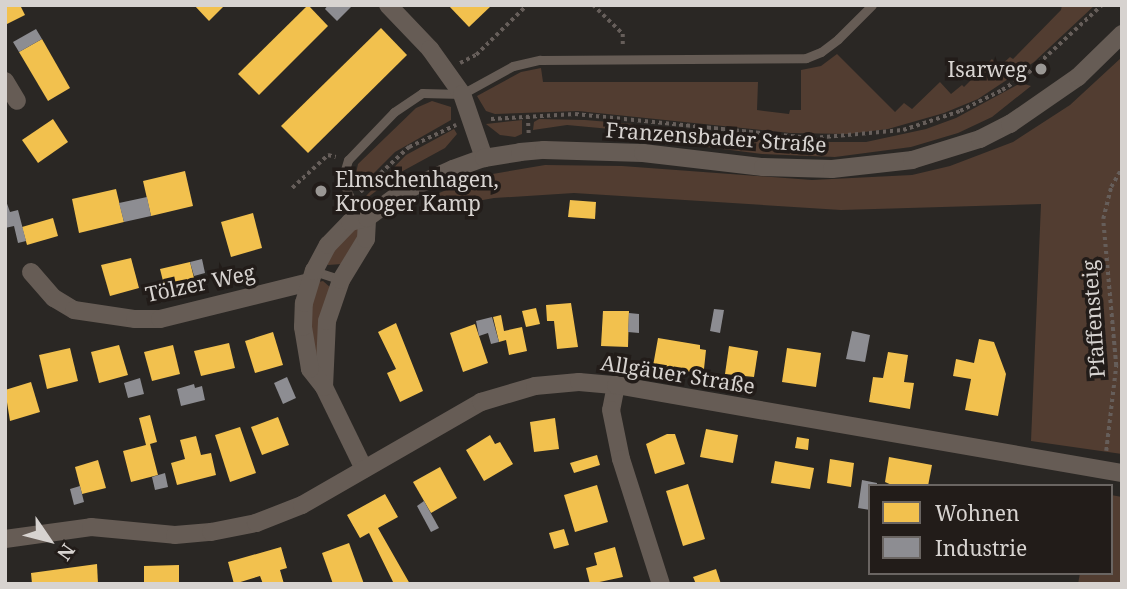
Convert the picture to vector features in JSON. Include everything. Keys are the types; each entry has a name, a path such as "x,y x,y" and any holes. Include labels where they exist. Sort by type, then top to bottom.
{"street":[{"path":"388,5 447,70 462,93 484,158"},
{"name":"Franzensbader Straße","path":"364,469 324,387 310,369 304,345 304,303 311,276 328,245 350,222 368,218 402,192 484,158 544,150 630,152 762,166 832,169 912,160 980,139 1010,124 1078,77 1122,34"},
{"path":"5,80 17,101"},
{"name":"Franzensbader Straße","path":"324,387 327,321 341,280 366,239 368,218"},
{"name":"Tölzer Weg","path":"32,272 54,298 74,310 135,319 160,319 311,276"},
{"name":"Allgäuer Straße","path":"5,539 91,527 175,535 235,528 302,505 481,402 535,386 579,382 616,384 1113,472"},
{"path":"616,384 611,410 621,459 661,584"}],"lane":[{"path":"368,218 352,203 345,186 344,173 348,160 409,99 432,91 462,93 526,61 806,58 821,52 838,39 872,5"},
{"path":"311,276 341,280"}],"path":[{"path":"447,70 476,55 527,5"},
{"path":"593,5 623,34 624,59"},
{"path":"352,203 409,147 449,127 472,121 575,114 813,138 850,137 903,130 960,111 1002,90 1028,73 1102,5"},
{"path":"292,188 328,155 348,160"},
{"name":"Pfaffensteig","path":"1113,472 1116,366 1103,219 1111,187 1122,168"}],"shaded area":[{"path":"1062,5 1095,5 1034,62 978,99 944,113 888,129 848,134 790,133 578,111 495,114 486,111 477,96 521,72 541,68 543,82 758,82 757,110 789,114 790,110 801,110 801,70 821,66 837,54 895,112 904,103 912,109 940,82 951,94 962,85 964,87 992,59 999,67 1010,57 1013,59 1061,10"},
{"path":"1122,57 1122,454 1031,441 1041,204 841,210 574,193 494,198 444,207 439,193 481,176 545,165 622,166 812,180 912,175 950,166 1013,142 1070,105"},
{"path":"1021,83 1031,86 992,117 958,133 911,147 835,157 762,154 691,145 693,133 779,142 866,142 926,129 956,118"},
{"path":"432,101 451,107 451,120 395,152 359,188 355,178 358,164 416,108"},
{"path":"539,119 633,124 632,131 567,125 533,130 534,122"},
{"path":"522,120 522,134 515,137 500,135 486,124"},
{"path":"454,129 457,134 445,148 401,172 365,197 406,155"},
{"path":"362,221 370,224 342,264 328,265 326,262 333,249"},
{"path":"323,281 331,288 316,363 309,310 318,282"},
{"path":"1113,495 1122,497 1122,584 1078,584 1080,575 1113,575"}],"building: Wohnen":[{"path":"5,5 20,5 25,15 5,25"},
{"path":"194,5 225,5 209,21"},
{"path":"308,5 328,26 259,95 238,74"},
{"path":"448,5 492,5 469,27"},
{"path":"381,28 407,55 308,153 281,126"},
{"path":"42,39 70,88 48,101 19,52"},
{"path":"53,119 68,142 38,163 22,140"},
{"path":"185,171 193,206 151,216 143,181"},
{"path":"116,189 124,222 79,233 72,199"},
{"path":"570,200 596,202 595,219 568,217"},
{"path":"253,213 262,248 231,257 221,222"},
{"path":"53,218 58,236 27,245 22,227"},
{"path":"131,258 139,288 110,296 101,265"},
{"path":"190,262 197,290 167,297 160,269"},
{"path":"571,303 578,347 557,349 554,321 547,321 546,305"},
{"path":"536,308 540,324 526,327 522,311"},
{"path":"603,311 629,311 628,347 601,346"},
{"path":"501,315 504,331 522,327 527,351 509,355 506,340 499,342 493,317"},
{"path":"396,323 423,391 400,402 387,373 396,369 378,332"},
{"path":"475,324 488,363 463,372 450,333"},
{"path":"273,332 283,365 255,373 245,341"},
{"path":"658,338 700,345 700,349 706,350 704,369 696,367 695,373 653,366"},
{"path":"979,339 994,342 1006,374 998,416 965,410 971,379 953,376 956,359 974,363"},
{"path":"229,343 235,368 201,376 194,351"},
{"path":"119,345 128,375 99,383 91,352"},
{"path":"173,345 180,374 152,381 144,352"},
{"path":"729,346 758,351 754,377 725,374"},
{"path":"70,348 78,381 47,389 39,355"},
{"path":"787,348 821,353 816,387 782,382"},
{"path":"888,352 908,355 904,382 914,383 910,409 869,402 873,377 883,378"},
{"path":"31,382 40,412 10,421 5,390"},
{"path":"150,415 157,442 150,444 158,475 131,482 123,451 146,445 139,418"},
{"path":"278,417 289,445 262,455 251,427"},
{"path":"555,418 559,449 534,452 530,422"},
{"path":"240,427 256,473 230,482 215,435"},
{"path":"706,429 738,435 733,463 700,457"},
{"path":"667,434 675,434 685,464 655,474 646,444"},
{"path":"490,435 495,444 500,442 513,464 484,481 466,450"},
{"path":"196,436 201,455 211,453 216,475 177,485 171,463 185,459 180,440"},
{"path":"797,437 809,439 808,450 795,448"},
{"path":"597,455 600,465 574,473 570,463"},
{"path":"889,457 932,465 928,484 885,482"},
{"path":"830,459 854,463 851,487 827,483"},
{"path":"98,460 106,488 82,494 75,467"},
{"path":"775,461 814,468 810,489 771,483"},
{"path":"440,467 457,498 431,513 413,482"},
{"path":"688,484 705,539 683,546 666,491"},
{"path":"597,485 608,522 575,532 564,495"},
{"path":"385,494 398,517 378,528 410,584 394,584 369,533 360,538 347,515"},
{"path":"564,529 569,545 554,549 549,533"},
{"path":"349,543 364,584 333,584 322,553"},
{"path":"281,547 287,568 280,570 284,584 263,584 260,576 234,584 228,562"},
{"path":"615,547 623,577 590,584 586,568 597,565 594,553"},
{"path":"97,564 98,584 32,584 31,573"},
{"path":"179,565 179,584 144,584 144,566"},
{"path":"716,569 721,584 696,584 693,577"}],"building: Industrie":[{"path":"328,5 353,5 337,21 325,9"},
{"path":"36,29 42,39 19,52 13,42"},
{"path":"147,197 151,216 124,222 119,203"},
{"path":"5,198 10,212 18,210 26,241 18,243 14,226 5,228"},
{"path":"202,259 205,273 194,276 190,262"},
{"path":"714,309 724,310 720,333 710,331"},
{"path":"629,313 639,314 639,333 628,332"},
{"path":"492,317 499,342 491,344 488,333 479,336 476,321"},
{"path":"852,331 870,335 865,362 846,359"},
{"path":"287,377 296,398 283,404 274,383"},
{"path":"140,378 144,394 128,398 124,383"},
{"path":"194,384 195,388 202,386 205,400 181,406 177,389"},
{"path":"165,473 168,487 155,490 152,477"},
{"path":"862,480 877,483 868,484 868,510 858,508"},
{"path":"80,486 84,502 74,505 70,489"},
{"path":"424,501 439,528 431,532 417,506"}],"place":[{"name":"Isarweg","path":"1041,69"},
{"name":"Elmschenhagen, Krooger Kamp","path":"321,191"}]}
